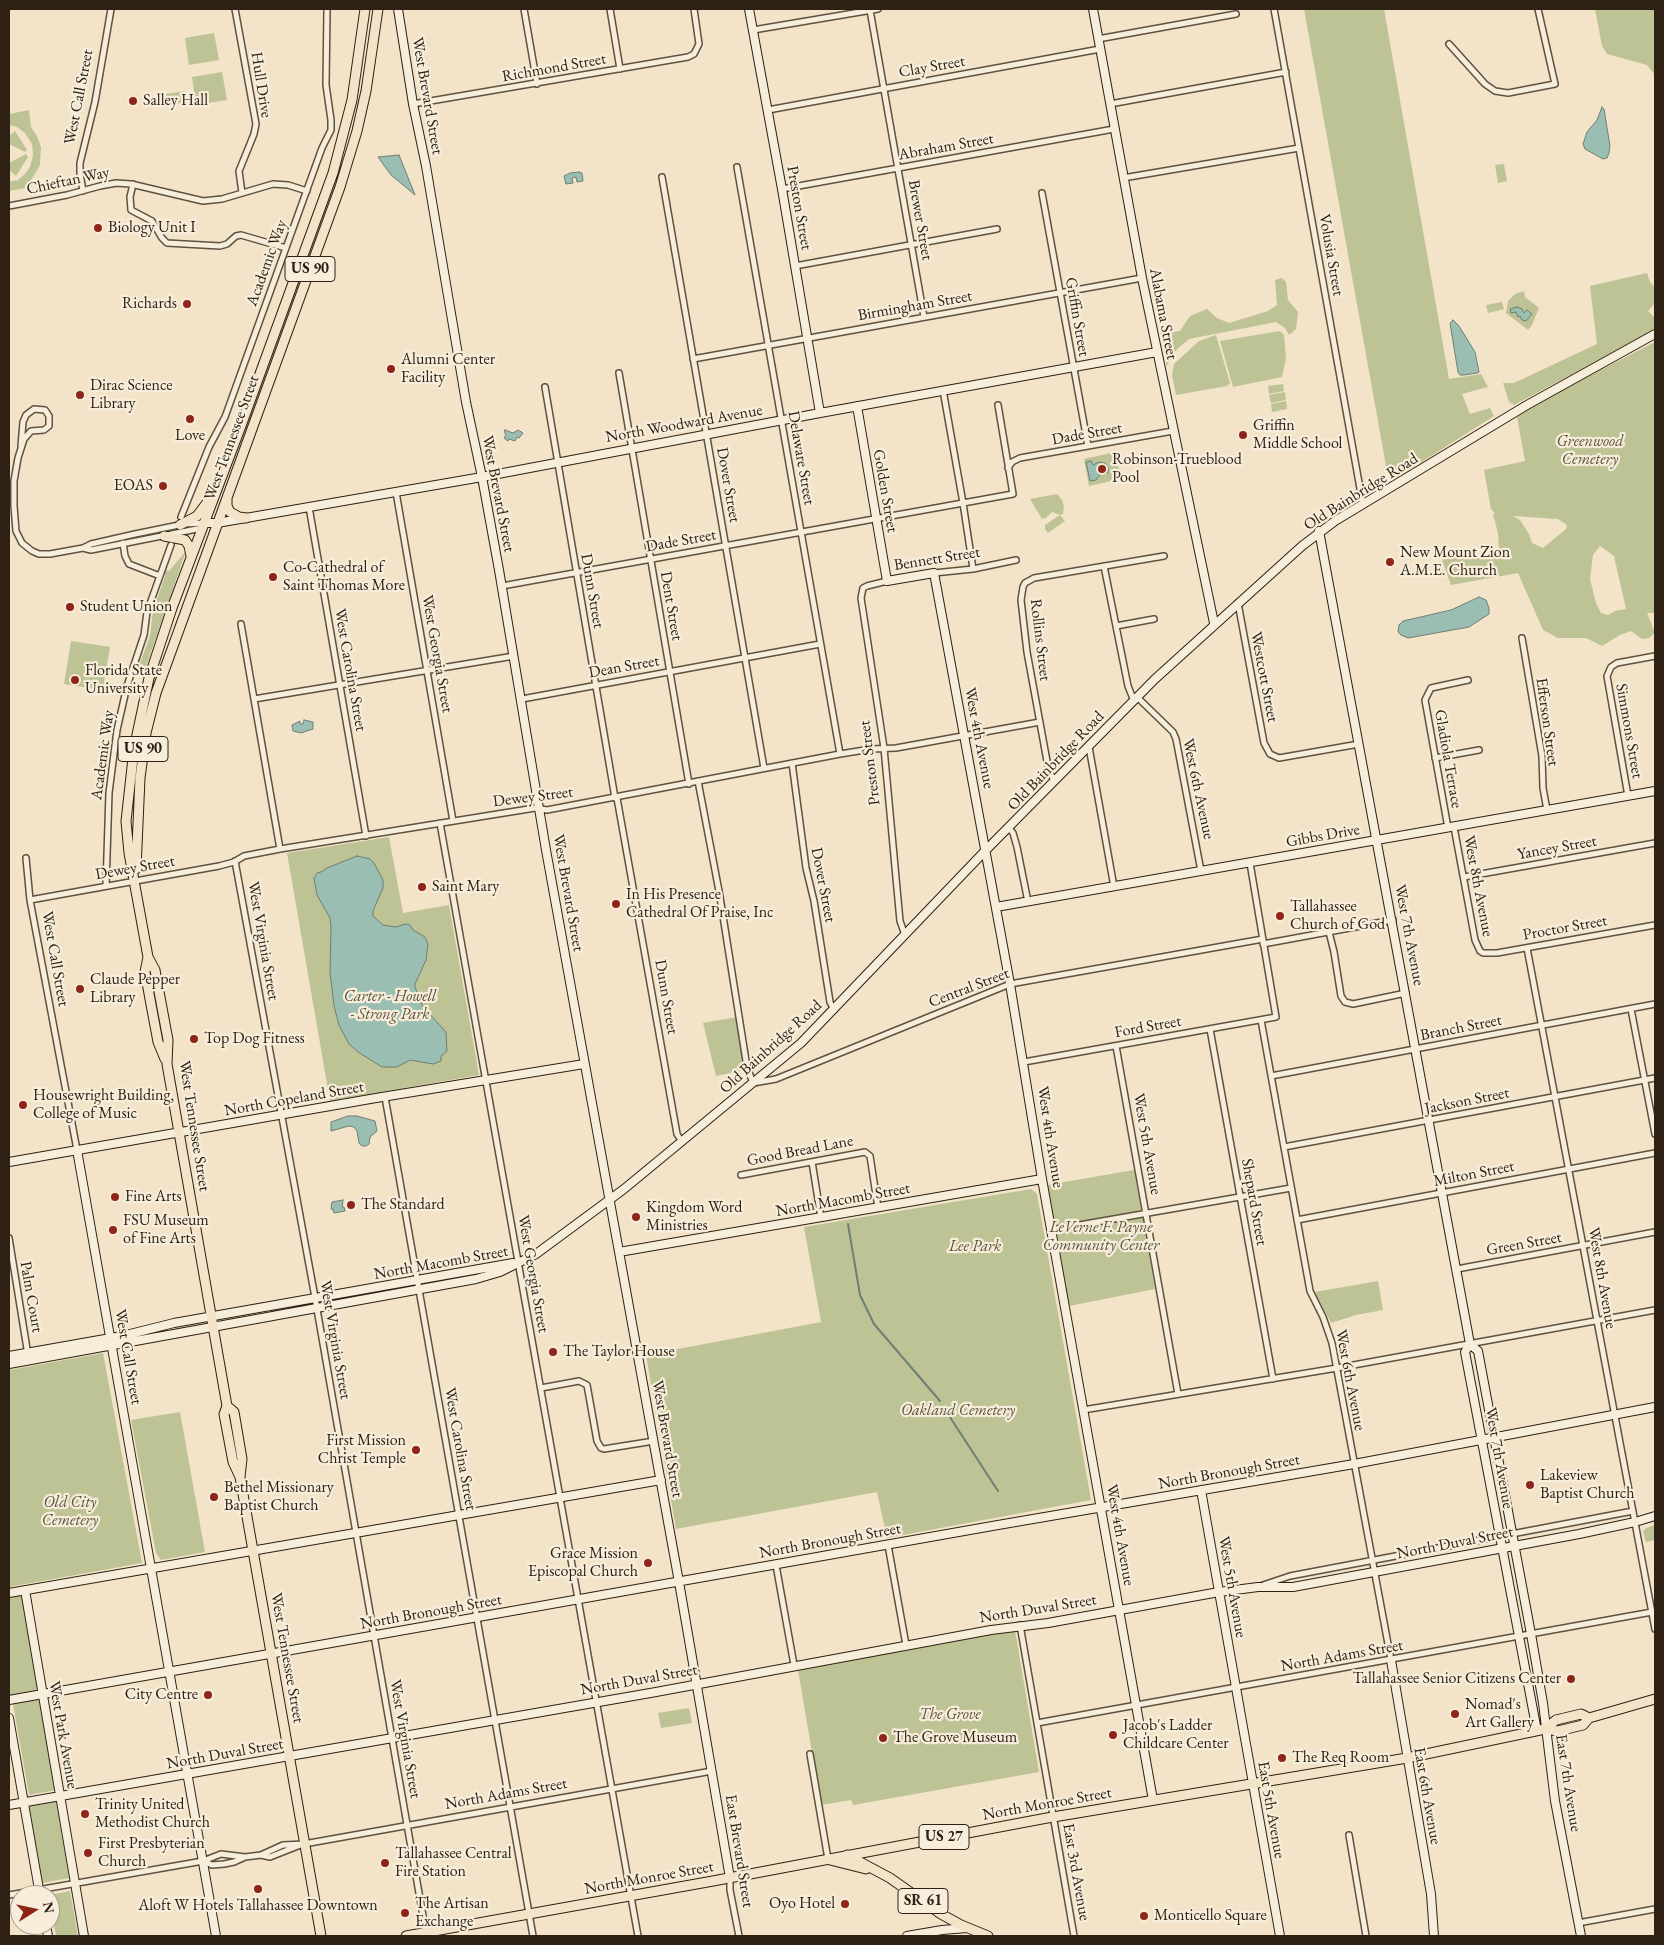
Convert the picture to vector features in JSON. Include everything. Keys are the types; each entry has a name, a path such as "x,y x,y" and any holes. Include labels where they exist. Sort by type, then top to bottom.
{"main road":[{"name":"West Tennessee Street","path":"304,1844 240,1477 242,1459 234,1412 227,1406 167,1064 168,1040 155,970 148,957 128,847 126,821 134,748 149,678 170,614 333,173 352,100 365,9"},
{"name":"West Tennessee Street","path":"135,882 140,778 148,723 161,678 346,170 366,91 378,9"},
{"path":"180,521 198,515 218,487"},
{"path":"228,495 228,509 236,516 246,518"},
{"path":"164,536 178,538 186,542 190,548 191,559"},
{"name":"North Monroe Street","path":"406,1936 426,1934 1054,1817 1407,1758 1541,1730 1558,1731 1583,1725 1589,1718 1655,1698"},
{"name":"US 90","path":"304,1844 321,1936"},
{"path":"876,1850 871,1862 876,1870"},
{"name":"SR 61","path":"847,1855 876,1870 946,1917 988,1936"},
{"name":"SR 61","path":"828,1859 876,1870"}],"street":[{"name":"West Call Street","path":"83,191 80,166 95,102 111,9"},
{"name":"Hull Drive","path":"235,9 256,124 254,134 239,171 242,193"},
{"name":"Academic Way","path":"180,521 209,447 225,417 331,127 326,86 326,9"},
{"name":"West Brevard Street","path":"394,9 399,20"},
{"name":"West Brevard Street","path":"398,9 466,402 502,586 584,1064 654,1441 712,1771"},
{"path":"524,9 537,84"},
{"path":"610,9 620,69"},
{"name":"Richmond Street","path":"413,104 688,57 697,51 699,44 699,33 694,9"},
{"name":"Preston Street","path":"749,9 796,266 820,413"},
{"path":"754,30 878,9"},
{"name":"Alabama Street","path":"1093,9 1123,178 1173,431 1217,605 1214,623"},
{"name":"Volusia Street","path":"1274,9 1363,505"},
{"path":"1449,44 1485,84 1495,91 1508,93 1555,84 1538,9"},
{"name":"Brewer Street","path":"870,10 924,317"},
{"path":"1098,39 1236,14"},
{"name":"Clay Street","path":"768,110 1100,49"},
{"path":"1110,104 1286,72"},
{"name":"Abraham Street","path":"782,189 1114,129"},
{"path":"1123,178 1299,148"},
{"name":"Delaware Street","path":"737,167 840,754"},
{"name":"Dover Street","path":"662,177 764,768"},
{"name":"Chieftan Way","path":"9,206 67,196 110,184 133,184 201,200 219,200 264,186 277,184 307,191"},
{"path":"133,184 130,200 131,210 152,221 167,243 220,246 227,244 241,234 286,248"},
{"name":"Griffin Street","path":"1042,193 1088,446"},
{"path":"796,266 997,229"},
{"name":"Birmingham Street","path":"693,359 1142,278"},
{"name":"Old Bainbridge Road","path":"518,1262 545,1248 610,1199 801,1043 985,851 1136,699 1214,623 1319,531 1527,405 1655,334"},
{"name":"North Woodward Avenue","path":"83,548 91,550 164,536 217,523 482,477 943,390 1157,352"},
{"name":"Dent Street","path":"619,373 689,784"},
{"name":"Dunn Street","path":"545,387 616,798 678,1134 682,1142"},
{"path":"943,390 973,569"},
{"path":"998,405 1008,468"},
{"name":"Golden Street","path":"857,406 887,581"},
{"name":"North Woodward Avenue","path":"21,446 31,431 44,430 48,427 50,417 45,410 34,409 26,416 14,476 13,495 16,528 20,542 28,550 41,554 83,548 91,544 180,521 203,526"},
{"name":"Dade Street","path":"502,586 1013,494 1008,468 1012,462 1020,458 1173,431"},
{"name":"West Georgia Street","path":"396,492 454,821"},
{"name":"West Carolina Street","path":"309,507 366,836"},
{"name":"West 7th Avenue","path":"1319,531 1443,1193 1470,1344 1466,1352 1518,1637"},
{"path":"123,544 125,556 129,564 160,576"},
{"name":"Academic Way","path":"106,886 109,794 114,743 126,691 144,635 147,612 171,545"},
{"name":"Rollins Street","path":"1055,781 1049,772 1024,629 1021,600 1023,587 1025,583 1034,578 1164,556"},
{"name":"Bennett Street","path":"863,588 887,581 973,569 1016,560"},
{"name":"West 6th Avenue","path":"1104,566 1130,693 1173,732 1176,738 1201,871"},
{"name":"West 4th Avenue","path":"934,573 1024,1062 1042,1179 1153,1800"},
{"name":"Preston Street","path":"863,588 861,598 884,748 900,921 905,935"},
{"path":"1217,605 1235,605"},
{"name":"Westcott Street","path":"1235,605 1264,743 1270,754 1279,758 1359,744"},
{"path":"1116,626 1154,619"},
{"path":"241,624 280,849"},
{"name":"Efferson Street","path":"1522,638 1542,756 1543,788 1547,810"},
{"name":"Dean Street","path":"522,699 820,644"},
{"path":"254,699 514,656"},
{"name":"Simmons Street","path":"1628,796 1607,680 1610,670 1617,663 1655,656"},
{"name":"Gladiola Terrace","path":"1451,827 1424,700 1425,695 1431,688 1468,680"},
{"name":"Dewey Street","path":"30,900 219,866 244,856 280,849 535,808 547,810 840,754 896,748 964,734 1040,722"},
{"path":"1088,747 1114,887"},
{"path":"1435,758 1479,750"},
{"name":"Dover Street","path":"792,763 805,859 814,901 830,1002 834,1010"},
{"path":"698,781 719,890 745,1054 750,1079 753,1083"},
{"name":"Gibbs Drive","path":"996,907 1655,791"},
{"name":"West Georgia Street","path":"440,823 638,1936"},
{"name":"West 8th Avenue","path":"1451,827 1464,877 1473,931 1480,950"},
{"path":"1009,828 1013,833 1017,847 1028,902"},
{"name":"Yancey Street","path":"1464,877 1655,843"},
{"name":"West Call Street","path":"26,858 30,900 112,1342 216,1936"},
{"name":"West Virginia Street","path":"235,860 315,1299 426,1934"},
{"path":"1250,863 1263,941"},
{"name":"Central Street","path":"753,1083 776,1080 1010,984 1393,920"},
{"name":"Proctor Street","path":"1480,950 1484,953 1497,954 1655,924"},
{"path":"1329,932 1342,1000 1347,1003 1406,993"},
{"name":"Ford Street","path":"1024,1062 1276,1017 1263,941"},
{"name":"West 8th Avenue","path":"1527,948 1655,1629"},
{"name":"Branch Street","path":"1271,1076 1655,1004"},
{"path":"1632,1008 1655,1134"},
{"name":"West 6th Avenue","path":"1261,1020 1310,1291 1326,1326 1337,1368 1391,1660"},
{"name":"Shepard Street","path":"1210,1029 1273,1379"},
{"name":"West 5th Avenue","path":"1116,1046 1178,1394"},
{"name":"North Copeland Street","path":"9,1162 584,1064"},
{"name":"Jackson Street","path":"1284,1147 1655,1078"},
{"name":"West Carolina Street","path":"385,1097 532,1936"},
{"name":"Good Bread Lane","path":"741,1175 857,1153 867,1153 870,1156 878,1208"},
{"name":"Milton Street","path":"1297,1220 1655,1154"},
{"path":"812,1162 822,1218"},
{"name":"North Macomb Street","path":"619,1252 1042,1179"},
{"path":"1051,1230 1291,1188"},
{"name":"Green Street","path":"1456,1269 1655,1232"},
{"name":"Palm Court","path":"9,1238 29,1356"},
{"name":"North Macomb Street","path":"9,1356 29,1356 112,1342 315,1299 518,1262"},
{"name":"North Macomb Street","path":"212,1322 316,1308 488,1276 518,1262"},
{"path":"1083,1410 1337,1368 1655,1310"},
{"name":"West 7th Avenue","path":"1470,1344 1478,1351 1531,1634"},
{"name":"North Macomb Street","path":"9,1364 29,1356"},
{"path":"541,1388 578,1382 586,1384 600,1448 604,1449 654,1441"},
{"name":"North Bronough Street","path":"9,1700 1354,1464 1655,1408"},
{"path":"1489,1478 1500,1476"},
{"path":"9,1593 661,1480"},
{"name":"West 5th Avenue","path":"1201,1490 1236,1688"},
{"name":"North Duval Street","path":"1258,1587 1290,1576 1372,1559 1576,1523 1632,1511"},
{"name":"North Duval Street","path":"9,1805 597,1702 906,1645 1048,1623 1219,1592 1258,1587 1293,1587 1635,1522 1655,1516"},
{"path":"888,1545 906,1645"},
{"path":"776,1565 794,1665"},
{"name":"West Park Avenue","path":"25,1590 84,1936"},
{"name":"North Adams Street","path":"1037,1723 1652,1612"},
{"name":"East 3rd Avenue","path":"1020,1626 1074,1936"},
{"name":"East 7th Avenue","path":"1531,1634 1541,1687 1541,1730"},
{"name":"East 7th Avenue","path":"1518,1637 1529,1690 1541,1730 1580,1936"},
{"name":"East 6th Avenue","path":"1391,1660 1431,1894 1434,1936"},
{"path":"1529,1690 1541,1687"},
{"name":"East 5th Avenue","path":"1236,1688 1280,1936"},
{"path":"9,1718 39,1885"},
{"path":"810,1754 828,1859"},
{"name":"North Adams Street","path":"60,1887 203,1861 221,1854 245,1857 261,1855 270,1857 304,1844 407,1824 712,1771"},
{"name":"East Brevard Street","path":"712,1771 739,1936"},
{"path":"1349,1835 1366,1936"},
{"name":"North Adams Street","path":"203,1861 212,1865 224,1864 245,1857"},
{"path":"1578,1923 1655,1908"},
{"path":"942,1930 946,1917"},
{"path":"908,1936 967,1928"}],"green space":[{"path":"1304,9 1384,9 1449,379 1481,374 1488,387 1462,394 1470,414 1490,408 1494,416 1398,477 1394,477 1386,466"},
{"path":"1595,9 1655,9 1655,75 1647,65 1607,54 1602,46"},
{"path":"214,33 219,60 189,65 185,38"},
{"path":"222,72 227,100 196,105 192,77"},
{"path":"185,91 186,102 168,105 166,94"},
{"path":"29,110 31,127 41,147 40,165 31,180 32,187 9,191 9,182 18,180 25,174 30,167 33,155 32,144 25,133 17,127 9,125 9,114"},
{"path":"15,131 27,150 25,152 9,144 9,136"},
{"path":"26,154 28,157 16,176 9,170 9,163"},
{"path":"1504,164 1507,181 1498,183 1495,165"},
{"path":"1647,273 1650,282 1655,288 1655,303 1648,311 1655,318 1655,330 1514,405 1509,402 1503,383 1514,383 1597,344 1590,286"},
{"path":"1282,278 1286,282 1288,300 1298,312 1296,329 1289,335 1285,328 1276,322 1189,339 1177,349 1167,366 1160,330 1163,324 1168,324 1174,332 1180,331 1190,316 1207,309 1217,318 1229,323 1268,311 1277,305 1275,280"},
{"path":"1524,291 1525,297 1539,308 1528,330 1506,313 1508,301 1515,294"},
{"path":"1502,302 1504,309 1488,313 1486,305"},
{"path":"1280,331 1284,335 1286,358 1282,377 1233,387 1220,341"},
{"path":"1216,335 1230,383 1227,386 1176,395 1172,375 1174,364 1199,341"},
{"name":"Greenwood Cemetery","path":"1655,342 1655,613 1647,613 1655,633 1649,638 1642,639 1631,631 1620,635 1602,646 1586,638 1558,638 1543,630 1518,573 1451,585 1440,554 1465,555 1485,559 1496,557 1499,549 1498,533 1493,514 1495,513 1491,509 1484,470 1525,461 1517,417 1554,394","holes":["1513,516 1558,519 1567,525 1566,529 1543,548 1532,543 1529,534 1520,520","1600,546 1614,556 1626,609 1615,611 1608,615 1601,613 1596,603 1590,579 1593,555"]},
{"path":"1283,384 1284,391 1269,394 1268,386"},
{"path":"1285,392 1286,400 1271,403 1269,395"},
{"path":"1286,401 1287,409 1272,412 1271,404"},
{"name":"Robinson-Trueblood Pool","path":"1115,452 1121,479 1089,486 1084,459"},
{"path":"1057,494 1064,506 1063,514 1060,515 1052,512 1042,519 1030,499"},
{"path":"1060,515 1065,521 1048,533 1045,525"},
{"path":"186,551 143,675 136,674 150,636 153,611 165,576 165,570 169,571"},
{"path":"71,641 110,647 104,682 119,685 118,693 64,684"},
{"name":"Carter - Howell - Strong Park","path":"389,837 403,913 449,905 479,1075 330,1101 287,853"},
{"path":"737,1017 745,1070 716,1076 703,1023"},
{"name":"LeVerne F. Payne Community Center","path":"1134,1170 1155,1289 1069,1306 1047,1185"},
{"name":"Oakland Cemetery","path":"1031,1189 1037,1194 1091,1500 887,1538 877,1492 676,1529 646,1355 821,1322 804,1227"},
{"path":"1378,1281 1383,1310 1356,1315 1331,1323 1315,1292"},
{"name":"Old City Cemetery","path":"103,1353 142,1563 9,1587 9,1370"},
{"path":"180,1412 205,1552 161,1560 156,1553 131,1420"},
{"path":"1655,1525 1655,1540 1646,1542 1643,1532 1646,1528"},
{"path":"23,1594 40,1691 9,1697 9,1596"},
{"name":"The Grove","path":"1015,1630 1039,1772 853,1805 851,1800 821,1805 798,1670"},
{"path":"40,1699 56,1790 29,1795 13,1704"},
{"path":"689,1708 692,1723 661,1728 658,1713"},
{"path":"56,1801 69,1878 42,1883 29,1806"},
{"path":"70,1891 78,1936 56,1936 60,1935 60,1893"}],"water":[{"path":"1602,107 1604,109 1610,146 1607,158 1603,159 1585,149 1583,144 1587,132 1597,120"},
{"path":"399,155 415,195 391,175 378,157"},
{"path":"582,173 583,181 577,182 576,177 572,178 573,183 566,184 564,176"},
{"path":"1517,307 1522,309 1524,313 1527,310 1532,314 1526,321 1522,320 1520,316 1518,317 1516,312 1511,313 1510,309"},
{"path":"1453,320 1459,326 1475,352 1479,372 1477,373 1460,375 1458,372 1450,323"},
{"path":"505,430 513,433 518,430 523,433 515,441 509,439 508,441 504,438 506,435"},
{"path":"1091,461 1093,465 1099,462 1105,463 1108,473 1102,472 1096,480 1090,481 1086,462"},
{"path":"1479,597 1486,600 1489,614 1469,627 1408,638 1398,632 1399,625 1403,621 1451,610"},
{"path":"304,720 313,722 313,729 301,733 293,731 292,725 300,721 300,724 303,724"},
{"path":"357,856 370,859 383,880 383,888 373,911 373,916 383,925 396,927 405,924 410,925 413,930 425,937 428,944 426,960 415,987 423,1007 446,1032 447,1051 441,1056 441,1061 433,1064 410,1060 397,1067 382,1067 349,1044 339,1025 334,1006 330,972 330,918 317,895 314,878 317,873"},
{"path":"348,1116 357,1116 375,1121 377,1131 370,1137 369,1144 362,1146 359,1143 357,1131 354,1127 349,1126 331,1131 331,1122"},
{"path":"343,1200 342,1207 344,1207 345,1211 334,1213 333,1209 331,1209 332,1202"}],"waterway":[{"path":"848,1224 860,1295 874,1324 940,1401"},
{"path":"946,1411 998,1491"}],"place":[{"name":"Salley Hall","path":"133,101"},
{"name":"Biology Unit I","path":"98,228"},
{"name":"Richards","path":"187,304"},
{"name":"Alumni Center Facility","path":"391,369"},
{"name":"Dirac Science Library","path":"80,395"},
{"name":"Love","path":"190,419"},
{"name":"Griffin Middle School","path":"1243,435"},
{"name":"Robinson-Trueblood Pool","path":"1102,469"},
{"name":"EOAS","path":"163,486"},
{"name":"New Mount Zion A.M.E. Church","path":"1390,562"},
{"name":"Co-Cathedral of Saint Thomas More","path":"273,577"},
{"name":"Student Union","path":"70,607"},
{"name":"Florida State University","path":"75,680"},
{"name":"Saint Mary","path":"422,887"},
{"name":"In His Presence Cathedral Of Praise, Inc","path":"616,904"},
{"name":"Tallahassee Church of God","path":"1280,916"},
{"name":"Claude Pepper Library","path":"80,989"},
{"name":"Top Dog Fitness","path":"194,1039"},
{"name":"Housewright Building, College of Music","path":"23,1105"},
{"name":"Fine Arts","path":"115,1197"},
{"name":"The Standard","path":"351,1205"},
{"name":"Kingdom Word Ministries","path":"636,1217"},
{"name":"FSU Museum of Fine Arts","path":"113,1230"},
{"name":"The Taylor House","path":"553,1352"},
{"name":"First Mission Christ Temple","path":"416,1450"},
{"name":"Lakeview Baptist Church","path":"1530,1485"},
{"name":"Bethel Missionary Baptist Church","path":"214,1497"},
{"name":"Grace Mission Episcopal Church","path":"648,1563"},
{"name":"Tallahassee Senior Citizens Center","path":"1571,1679"},
{"name":"City Centre","path":"208,1695"},
{"name":"Nomad's Art Gallery","path":"1455,1714"},
{"name":"Jacob's Ladder Childcare Center","path":"1113,1735"},
{"name":"The Grove Museum","path":"883,1738"},
{"name":"The Req Room","path":"1282,1758"},
{"name":"Trinity United Methodist Church","path":"85,1814"},
{"name":"First Presbyterian Church","path":"88,1853"},
{"name":"Tallahassee Central Fire Station","path":"385,1863"},
{"name":"Aloft W Hotels Tallahassee Downtown","path":"258,1889"},
{"name":"Oyo Hotel","path":"845,1904"},
{"name":"The Artisan Exchange","path":"405,1913"},
{"name":"Monticello Square","path":"1144,1916"}],"park label":[{"name":"Lee Park","path":"975,1247"}]}
